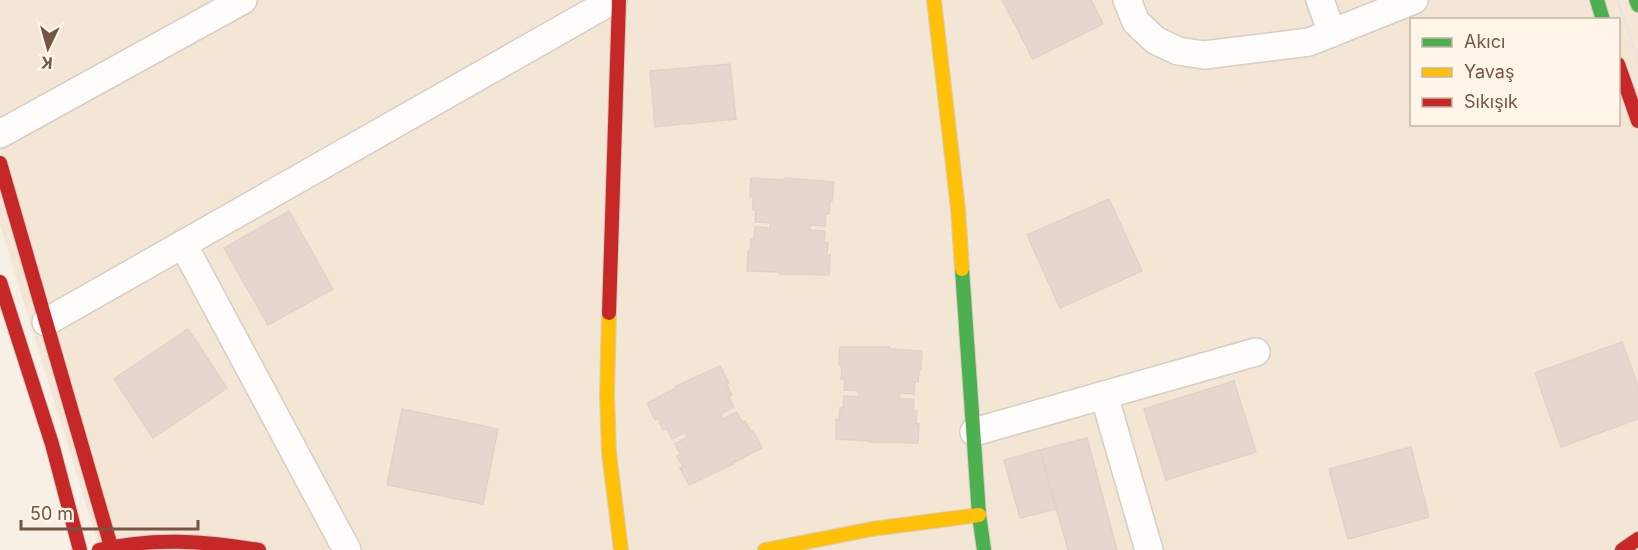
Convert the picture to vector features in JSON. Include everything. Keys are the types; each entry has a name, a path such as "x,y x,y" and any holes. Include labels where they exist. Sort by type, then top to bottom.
{"street":[{"path":"0,134 243,0"},
{"path":"46,322 613,0"},
{"path":"619,0 607,396 610,464 621,550"},
{"path":"934,0 958,209 979,514 984,550"},
{"path":"1127,0 1136,22 1145,32 1166,46 1191,54 1217,54 1309,42 1414,0"},
{"path":"1320,0 1332,33"},
{"path":"1597,0 1603,18"},
{"path":"1636,0 1638,5"},
{"path":"1620,70 1638,121"},
{"path":"0,163 46,322 107,549 165,540 219,543 259,550"},
{"path":"183,244 347,550"},
{"path":"0,282 52,444 80,550"},
{"path":"974,432 1256,352"},
{"path":"1104,395 1149,550"},
{"path":"765,550 845,533 979,514"},
{"path":"1622,550 1638,539"}],"shaded area":[{"path":"0,0 1638,0 1638,550 100,550 0,225"}],"building":[{"path":"1002,0 1091,0 1103,24 1033,59"},
{"path":"730,64 736,119 655,127 650,71"},
{"path":"751,178 834,182 832,201 830,201 829,214 826,214 825,226 810,225 810,230 825,231 824,242 828,243 827,255 830,255 829,275 747,271 748,251 750,252 751,239 754,239 755,227 770,228 770,223 755,222 756,210 753,210 753,197 750,197"},
{"path":"1109,199 1142,271 1060,308 1027,235"},
{"path":"289,211 333,289 268,325 224,248"},
{"path":"188,329 227,388 153,438 114,379"},
{"path":"1622,342 1638,386 1638,419 1561,447 1535,373"},
{"path":"840,347 889,347 889,349 922,351 921,370 919,370 918,382 915,382 914,394 899,393 899,399 914,399 913,411 917,411 916,424 919,424 918,443 836,439 836,420 839,420 840,408 843,408 844,396 859,397 859,391 844,390 845,379 841,379 842,366 839,365"},
{"path":"720,366 729,383 726,383 732,395 729,397 734,407 721,414 723,419 737,412 742,422 745,421 751,432 753,431 762,448 689,485 680,468 683,467 677,456 680,454 675,444 688,437 685,432 672,439 667,428 663,430 658,418 655,420 647,403 676,386"},
{"path":"1234,381 1256,452 1166,480 1144,409"},
{"path":"402,409 498,429 483,504 387,485"},
{"path":"1087,438 1117,550 1068,550 1040,450"},
{"path":"1411,447 1429,517 1348,539 1329,469"},
{"path":"1040,450 1056,509 1020,518 1004,460"}],"tram line":[{"path":"1617,0 1638,57"}],"traffic: fast":[{"path":"1597,0 1602,18"},
{"path":"1636,0 1638,5"},
{"path":"962,269 979,515 984,550"}],"traffic: slow":[{"path":"934,0 958,209 962,269"},
{"path":"609,313 607,395 609,453 621,550"},
{"path":"765,550 872,529 979,515"}],"traffic: jam":[{"path":"609,313 619,0"},
{"path":"1620,70 1638,121"},
{"path":"0,163 112,550"},
{"path":"0,282 52,444 80,550"},
{"path":"1622,550 1638,539"},
{"path":"99,550 159,542 219,544 259,550"}]}
